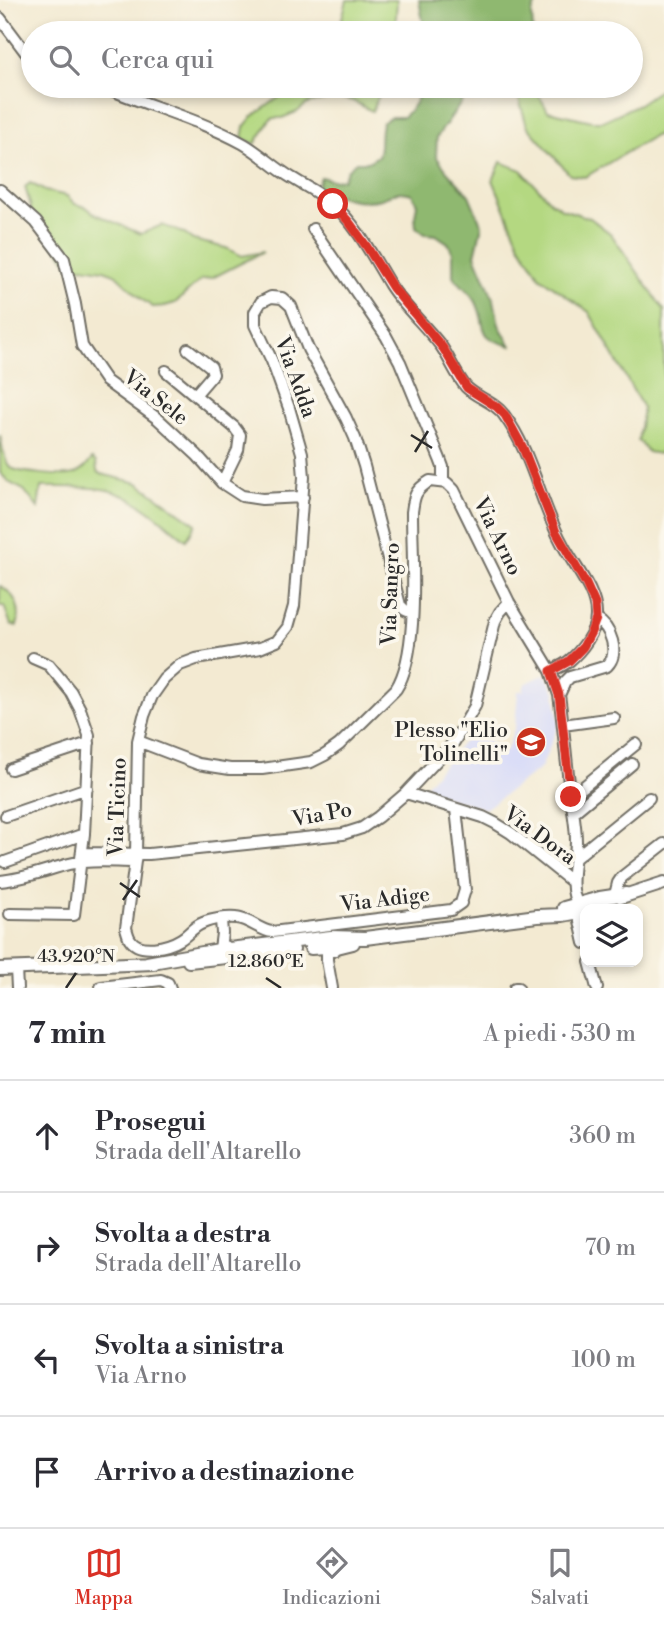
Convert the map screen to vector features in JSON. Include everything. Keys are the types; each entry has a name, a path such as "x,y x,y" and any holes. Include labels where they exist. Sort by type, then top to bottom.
{"main road":[{"path":"591,904 664,883"},
{"path":"0,969 206,960 224,952 332,945 365,938 563,915 580,908"}],"street":[{"path":"0,18 21,46"},
{"path":"130,98 246,145 333,204 367,247 393,288 443,348 467,388 505,415 523,448 563,546 595,604 596,619 583,647 569,661 551,671"},
{"name":"Via Sele","path":"0,190 36,222 64,260 82,346 106,381 158,419 197,454 222,483 242,496 262,499 303,497"},
{"name":"Via Arno","path":"313,229 386,336 400,362 440,459 443,481 454,490 509,602 551,671 559,695 574,812 575,858 572,884"},
{"name":"Via Adda","path":"138,741 152,696 164,679 180,665 196,659 261,648 277,641 288,627 294,606 304,477 302,453 289,408 255,325 255,312 261,302 271,297 282,298 290,306 308,349 346,418 365,466 400,605 412,613"},
{"path":"188,349 211,368 213,374 195,395"},
{"path":"166,371 234,427 240,435 238,450 222,483"},
{"name":"Via Sangro","path":"138,741 198,764 220,768 262,769 311,762 339,745 396,690 402,679 407,664 412,613 411,512 417,490 430,481 443,481"},
{"name":"Via Po","path":"0,881 17,880 82,858 136,858 149,854 343,834 362,828 406,793 454,742 475,706 495,621 509,602"},
{"path":"559,695 570,677 607,666 611,662 613,642 607,627 596,619"},
{"path":"10,914 74,915 82,858 89,736 71,692 49,665 33,658"},
{"path":"563,725 614,718"},
{"name":"Via Ticino","path":"138,741 136,858 126,928 129,938 135,944 145,947 168,945 205,922 221,920"},
{"path":"11,769 89,743"},
{"path":"571,797 636,744"},
{"path":"574,812 632,764"},
{"path":"6,816 87,788"},
{"name":"Via Dora","path":"406,793 495,823 572,884"},
{"path":"575,858 649,798"},
{"name":"Via Adige","path":"221,920 236,918 263,931 272,932 451,910 461,903 465,890 456,809"},
{"path":"5,862 84,834"},
{"path":"621,894 618,883 622,877 664,844"},
{"path":"572,884 581,904"},
{"path":"221,920 224,952"},
{"path":"332,945 327,960 332,988"},
{"path":"591,967 597,988"},
{"path":"16,969 17,988"},
{"path":"97,988 161,980 168,983 170,988"}],"shaded area":[{"name":"Plesso \"Elio Tolinelli\"","path":"545,674 555,692 559,723 541,768 485,809 427,791 426,785 473,731 506,752 515,727 518,691 523,691 525,684"}],"green space":[{"path":"347,0 397,0 396,21 341,21"},
{"path":"419,0 537,0 532,21 423,21"},
{"path":"664,87 664,132 585,177 570,175 527,126 519,98 540,98 548,111 603,121 639,104"},
{"path":"278,98 331,98 307,104 297,112 270,120 255,144 242,138 244,127 252,117"},
{"path":"342,98 378,98 372,111"},
{"path":"464,98 437,137 436,156 469,195 482,226 475,255 494,300 499,325 511,346 492,339 484,331 476,302 453,276 453,253 448,243 436,235 425,234 416,227 417,204 412,194 399,192 381,199 364,201 339,196 316,187 321,177 343,179 348,169 356,162 368,162 378,156 382,123 391,117 403,117 417,99"},
{"path":"501,162 521,170 550,201 562,209 590,218 611,234 664,310 664,445 659,454 648,452 638,440 643,408 589,312 540,277 520,245 493,180"},
{"path":"30,183 45,191 67,196 75,204 141,234 162,225 193,240 226,248 242,256 263,252 212,278 201,280 175,303 153,307 115,274 83,267 72,269 31,211 25,187"},
{"path":"0,435 6,460 14,469 38,474 70,475 83,469 92,459 101,474 138,483 196,524 186,540 149,510 129,498 92,488 41,487 38,508 24,490 10,483 0,473"},
{"path":"0,586 14,598 19,614 17,626 11,625 4,606 0,606"}],"place":[{"name":"Plesso \"Elio Tolinelli\"","path":"531,742"}],"route":[{"path":"333,204 367,247 393,288 443,348 467,388 505,415 523,448 556,532 595,604 596,619 583,647 569,661 551,671 559,695 571,797"}]}
